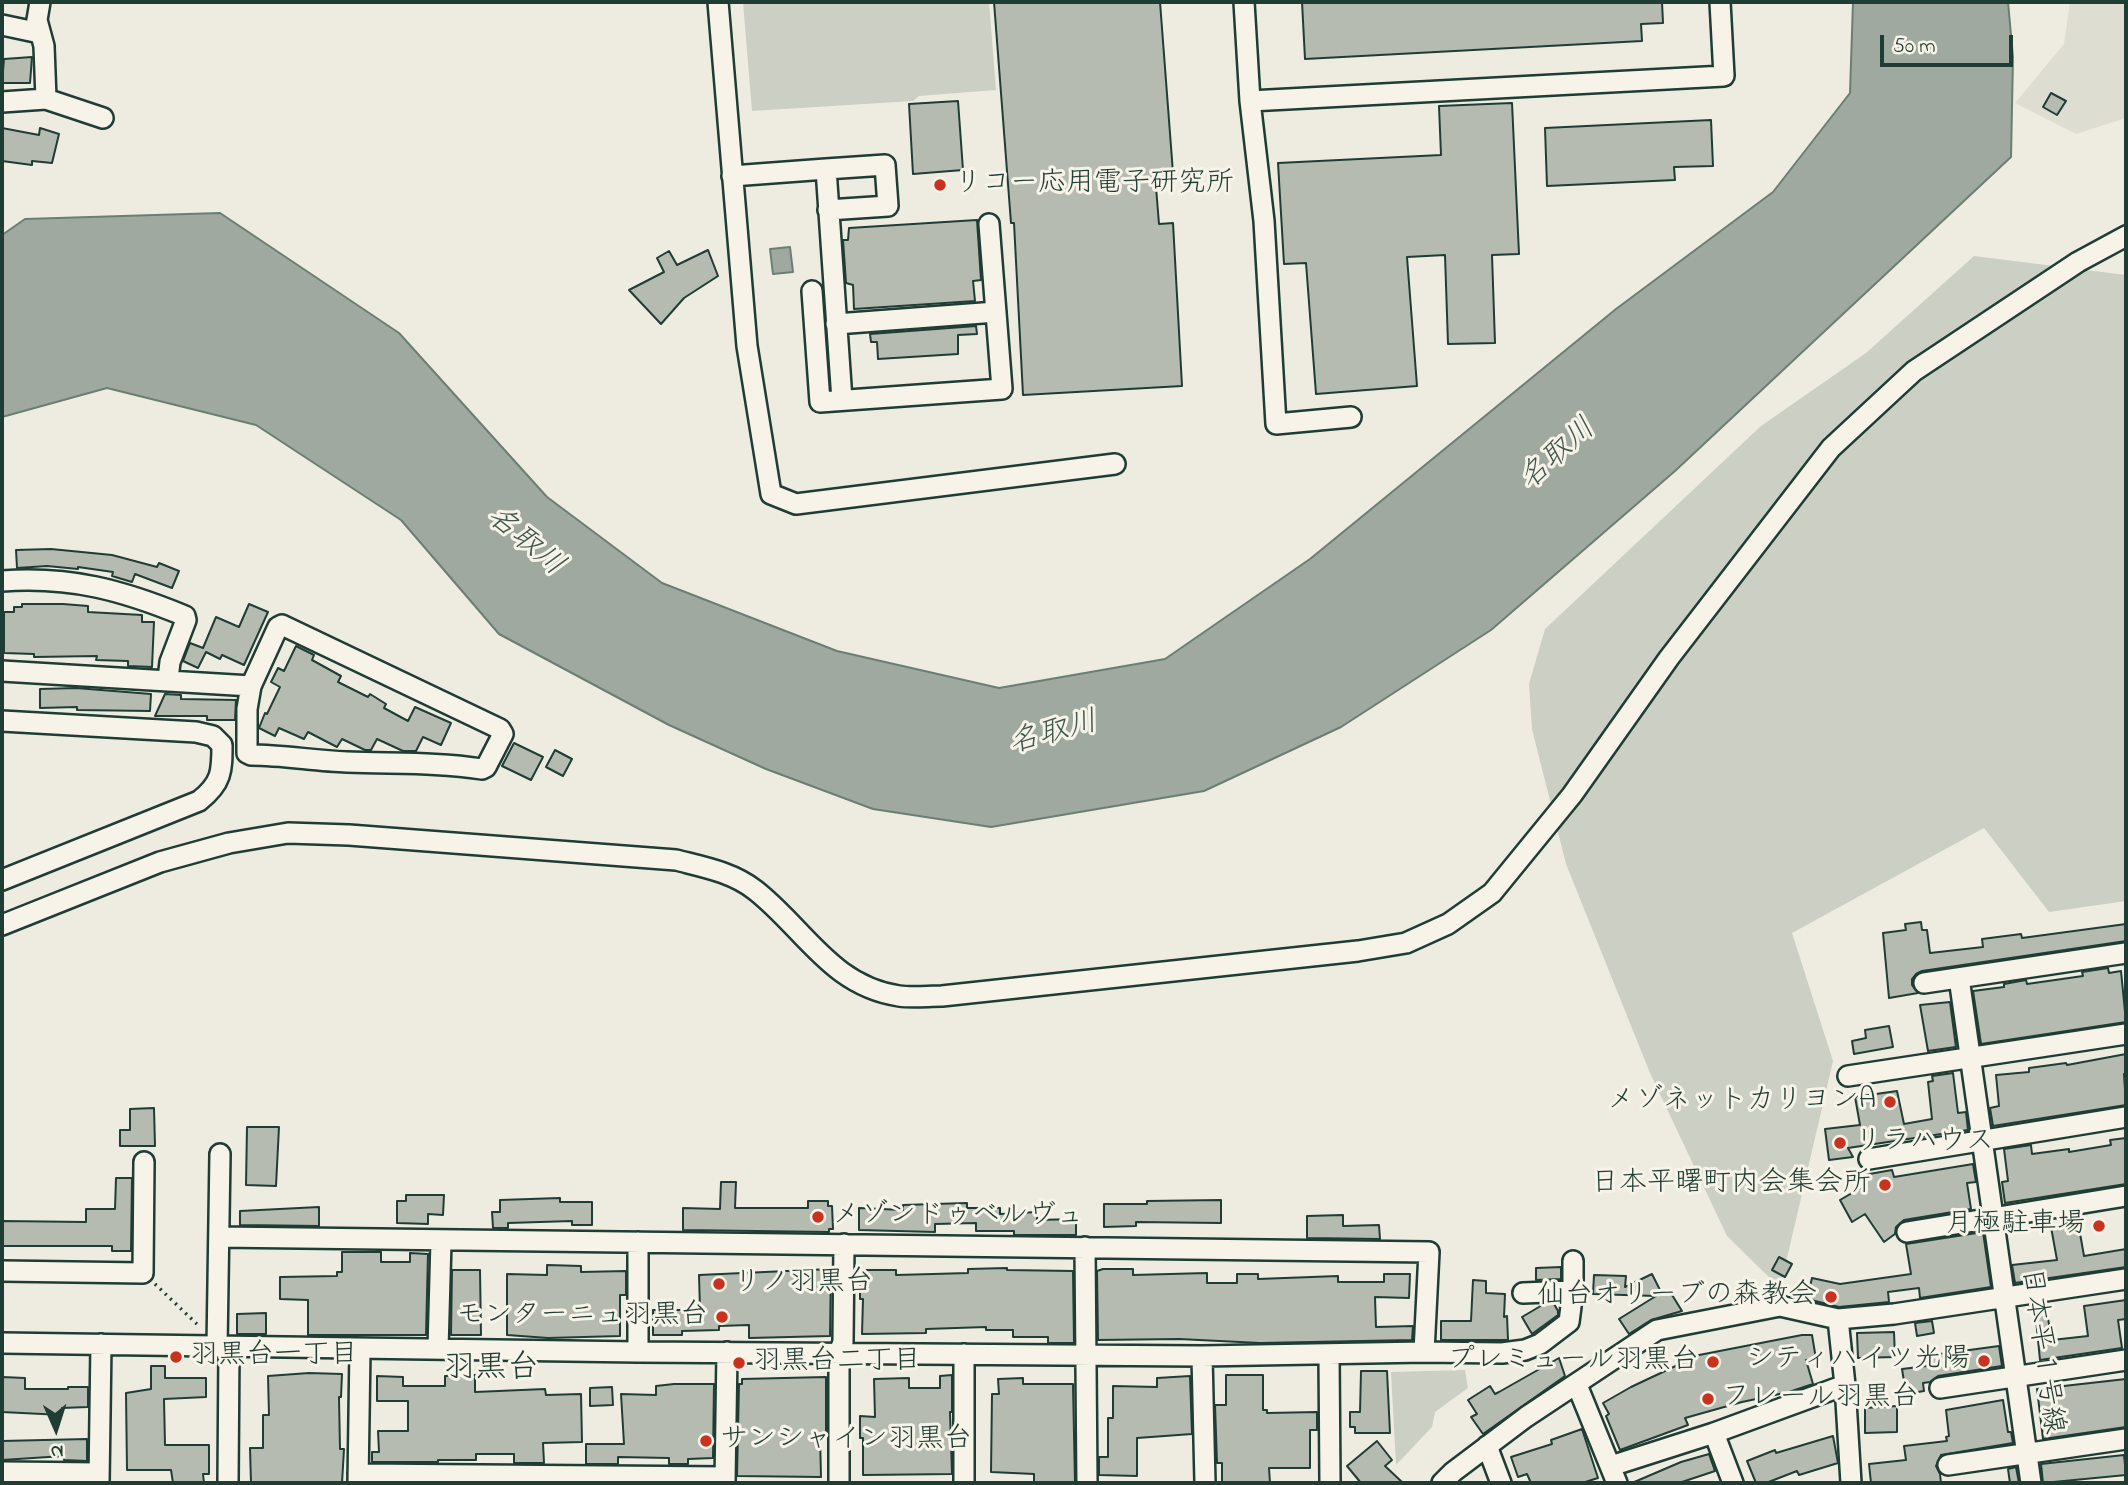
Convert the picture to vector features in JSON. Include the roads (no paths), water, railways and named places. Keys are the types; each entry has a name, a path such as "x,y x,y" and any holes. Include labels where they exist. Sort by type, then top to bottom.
{"street":[{"path":"718,2 747,346 771,494 796,504 1115,464"},
{"path":"1244,2 1250,101 1264,221 1276,424 1351,417"},
{"path":"1250,101 1724,76 1720,2"},
{"path":"2,26 35,32 38,11"},
{"path":"38,11 44,46 46,99"},
{"path":"2,102 46,99 103,118"},
{"path":"732,176 885,165 888,206 828,211"},
{"path":"826,169 842,400"},
{"path":"812,291 820,402 1002,389 989,224"},
{"path":"2,925 160,862 229,843 288,833 363,836 676,860 725,873 763,897 782,913 823,959 862,985 899,996 942,996 1358,951 1406,943 1448,924 1492,892 1572,795 1669,658 1831,448 1914,371 2078,262 2126,236"},
{"path":"836,324 996,312"},
{"path":"2,581 48,580 87,584 123,592 185,616 186,620 169,667 168,680"},
{"path":"282,625 500,729 503,734 486,767 482,769 441,764 349,762 250,755 247,753 247,735 251,686 278,626 282,625"},
{"path":"2,671 251,686"},
{"path":"2,722 196,732 220,740 222,771 217,784 199,801 2,880"},
{"path":"1924,983 2126,953"},
{"name":"日本平１号線","path":"1959,978 1992,1217 2018,1376 2031,1483"},
{"path":"1848,1076 2126,1034"},
{"path":"1869,1159 2126,1117"},
{"path":"220,1154 221,1341 228,1483"},
{"path":"2,1271 143,1273 144,1162"},
{"path":"1906,1232 2126,1196"},
{"path":"219,1237 1429,1252 1424,1352"},
{"path":"438,1349 441,1241"},
{"path":"638,1242 638,1352"},
{"path":"839,1483 839,1353 843,1342 844,1244"},
{"path":"1085,1247 1087,1483"},
{"path":"2,1343 221,1341 360,1349 1202,1356 1502,1353 1525,1350 1540,1344 1569,1322 1573,1261"},
{"path":"1442,1483 1526,1417 1657,1330 1780,1306 1838,1320 2126,1279"},
{"path":"1522,1293 1573,1291"},
{"path":"1838,1320 1852,1483"},
{"path":"2,1472 99,1478 101,1344"},
{"path":"360,1349 358,1479 725,1480 727,1352"},
{"path":"964,1354 964,1483"},
{"path":"1329,1355 1330,1483"},
{"path":"1202,1356 1205,1483"},
{"path":"1940,1388 2126,1360"},
{"path":"1577,1385 1614,1475 1714,1433 1845,1385"},
{"path":"1714,1433 1733,1483"},
{"path":"1948,1465 2126,1439"},
{"path":"1487,1446 1501,1483"}],"water":[{"name":"名取川","path":"1853,2 2008,2 2013,57 2011,157 1675,471 1491,630 1341,727 1204,791 991,827 873,809 766,769 669,725 499,634 401,520 256,425 107,388 2,417 2,235 25,219 220,213 399,333 547,497 662,583 837,651 999,688 1165,659 1310,559 1616,309 1773,192 1850,93"},
{"path":"790,247 793,272 773,274 770,249"}],"place":[{"name":"リコー応用電子研究所","path":"940,185"},
{"name":"メゾネットカリヨンA","path":"1890,1102"},
{"name":"リラハウス","path":"1840,1143"},
{"name":"日本平曙町内会集会所","path":"1885,1185"},
{"name":"メゾンドゥベルヴュ","path":"818,1217"},
{"name":"月極駐車場","path":"2099,1226"},
{"name":"リノ羽黒台","path":"719,1284"},
{"name":"仙台オリーブの森教会","path":"1831,1297"},
{"name":"モンターニュ羽黒台","path":"722,1317"},
{"name":"羽黒台一丁目","path":"176,1357"},
{"name":"シティハイツ光陽","path":"1984,1361"},
{"name":"プレミュール羽黒台","path":"1713,1362"},
{"name":"羽黒台二丁目","path":"739,1363"},
{"name":"フレール羽黒台","path":"1708,1399"},
{"name":"サンシャイン羽黒台","path":"706,1441"}],"district":[{"name":"羽黒台","path":"491,1371"}]}
